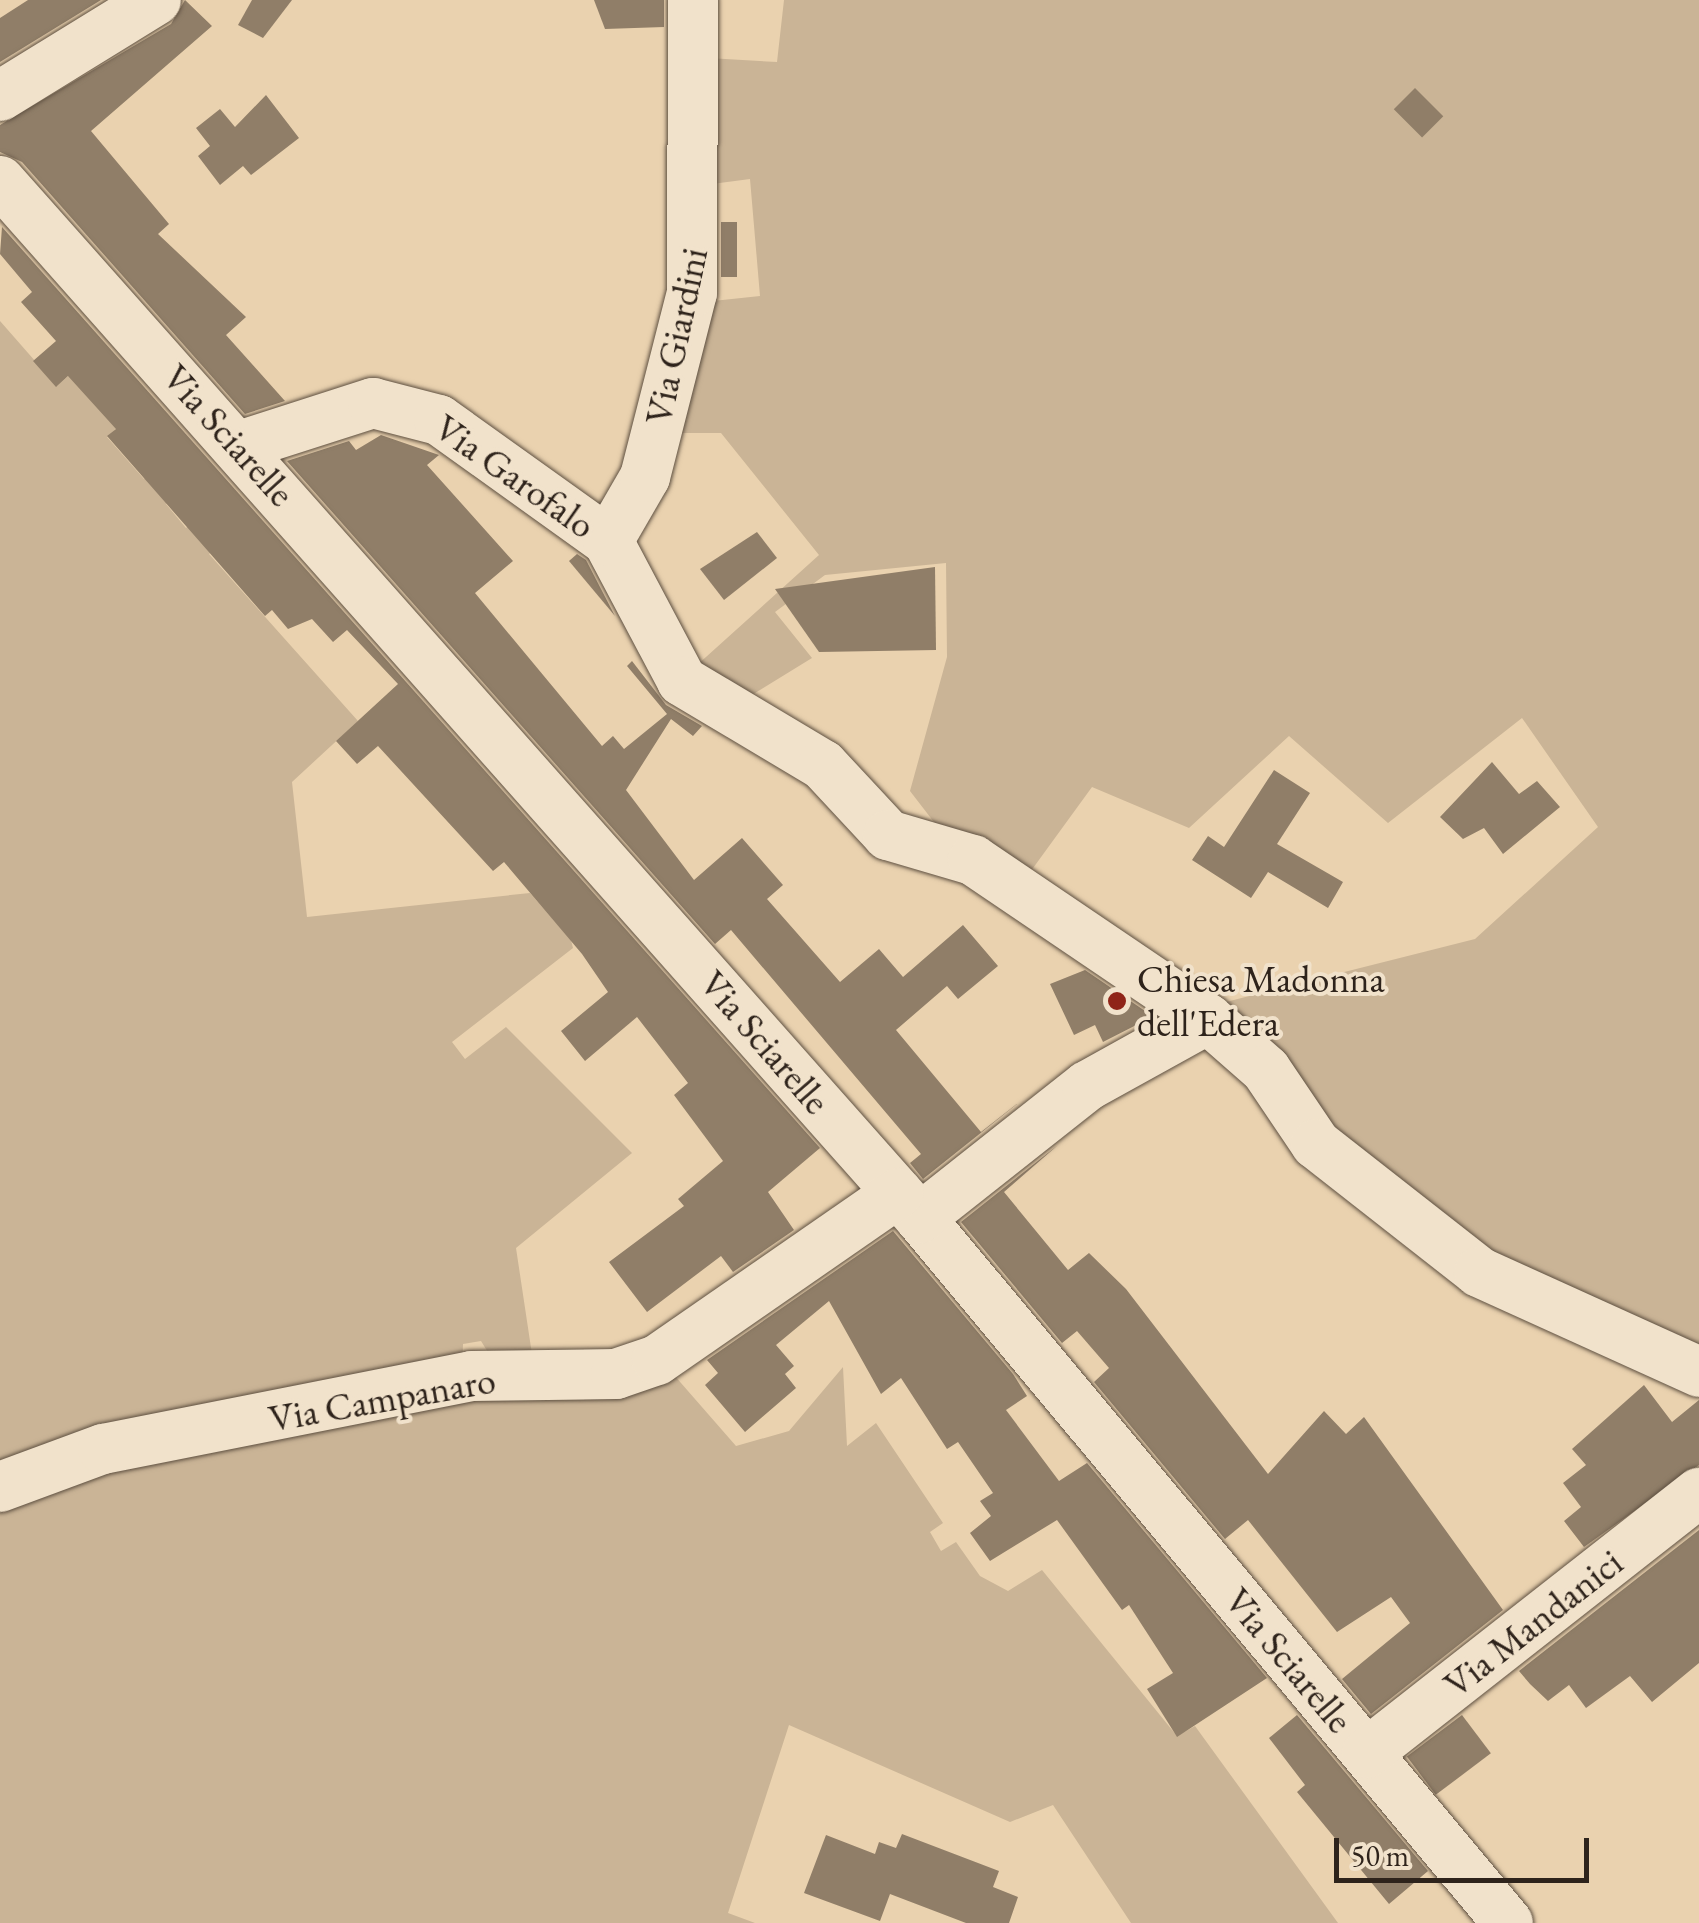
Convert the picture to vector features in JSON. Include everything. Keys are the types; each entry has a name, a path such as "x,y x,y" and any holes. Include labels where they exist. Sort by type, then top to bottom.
{"street":[{"path":"0,96 156,0"},
{"name":"Via Giardini","path":"608,541 646,477 692,293 692,0"},
{"name":"Via Sciarelle","path":"0,181 240,446 909,1205 1508,1923"},
{"name":"Via Garofalo","path":"240,446 326,412 410,405 608,541 682,681 823,765 888,835 972,860 1208,1018 1266,1070 1316,1144 1479,1272 1699,1372"},
{"name":"Via Campanaro","path":"0,1487 102,1449 472,1376 616,1374 657,1360 909,1205 1087,1086 1208,1018"},
{"name":"Via Mandanici","path":"1367,1753 1699,1494"}],"shaded area":[{"path":"784,0 1699,0 1699,1362 1485,1265 1322,1139 1222,1003 1475,939 1598,827 1522,718 1388,823 1289,736 1189,828 1092,787 1028,875 947,839 910,791 947,657 946,563 825,575 775,612 812,658 747,698 696,666 819,555 721,433 676,433 713,301 760,296 750,179 712,184 708,58 777,62"},
{"path":"0,321 57,386 92,355 103,378 85,394 120,425 107,437 144,479 163,463 184,488 166,504 186,528 205,511 227,537 209,554 358,721 292,782 307,917 530,893 571,940 573,948 452,1042 465,1059 506,1027 632,1153 516,1248 533,1361 497,1367 481,1341 463,1344 462,1372 0,1478"},
{"path":"843,1367 847,1446 876,1423 943,1523 930,1532 941,1551 956,1542 980,1576 1008,1591 1042,1570 1177,1736 1195,1726 1338,1923 1131,1923 1053,1805 1010,1822 789,1725 728,1913 755,1923 0,1923 0,1500 109,1457 476,1385 674,1375 736,1446 789,1431"}],"building":[{"path":"28,0 101,0 0,62 0,18"},
{"path":"185,0 212,26 91,131 169,224 158,234 246,317 226,335 285,401 245,414 22,162 0,152 0,125 171,24"},
{"path":"252,0 292,0 263,38 238,25"},
{"path":"594,0 664,0 664,27 605,29"},
{"path":"1415,88 1443,116 1422,137 1394,109"},
{"path":"266,95 299,138 251,175 243,166 220,185 198,156 210,146 196,128 220,109 235,127"},
{"path":"721,222 737,222 737,277 721,277"},
{"path":"2,227 820,1148 768,1192 794,1230 733,1272 721,1256 647,1312 609,1262 684,1206 678,1199 723,1161 674,1095 688,1083 637,1017 585,1061 561,1031 608,992 582,954 504,862 493,871 378,746 357,764 336,741 398,684 347,630 333,642 312,619 288,629 272,610 265,616 107,436 116,429 68,376 56,387 33,361 56,341 21,302 32,292 0,254"},
{"path":"381,435 439,455 427,465 513,561 475,593 602,746 613,736 624,749 667,714 627,666 632,661 666,705 702,726 693,736 671,719 626,790 694,880 742,838 783,885 767,899 840,982 879,949 903,977 963,925 998,966 958,999 947,986 896,1030 981,1132 1022,1100 923,1179 910,1163 921,1154 731,930 715,944 287,461 349,441 356,450"},
{"path":"757,532 777,558 724,600 700,569"},
{"path":"577,554 586,560 615,616 569,561"},
{"path":"935,567 936,650 819,652 775,589"},
{"path":"1492,762 1519,794 1537,781 1560,807 1503,854 1484,828 1463,839 1440,817"},
{"path":"1274,770 1310,793 1277,844 1343,882 1328,908 1268,872 1251,898 1192,860 1208,836 1224,847"},
{"path":"1085,970 1150,1018 1103,1042 1095,1025 1074,1035 1050,984"},
{"path":"1058,1145 1004,1192 1068,1270 1089,1253 1126,1289 1268,1474 1324,1411 1346,1434 1364,1417 1503,1610 1371,1714 1342,1679 1410,1623 1391,1597 1337,1632 1248,1520 1225,1539 1094,1382 1109,1368 1077,1331 1062,1343 961,1222"},
{"path":"893,1231 1013,1374 1027,1396 1006,1410 1059,1481 1087,1463 1267,1678 1177,1737 1147,1689 1173,1673 1129,1605 1122,1610 1057,1520 990,1561 970,1533 991,1516 980,1501 993,1493 958,1442 947,1449 901,1378 881,1394 829,1301 776,1345 794,1366 785,1374 796,1388 745,1432 705,1385 718,1373 707,1360"},
{"path":"1644,1385 1672,1422 1699,1400 1699,1465 1584,1547 1564,1521 1581,1507 1563,1483 1586,1465 1572,1449"},
{"path":"1699,1530 1699,1663 1652,1702 1630,1676 1586,1708 1569,1685 1548,1701 1519,1671"},
{"path":"1297,1715 1428,1871 1389,1904 1297,1792 1305,1785 1269,1738"},
{"path":"1462,1715 1491,1753 1436,1795 1407,1757"},
{"path":"902,1834 999,1871 993,1887 1018,1897 1009,1923 966,1923 890,1894 880,1921 804,1893 826,1835 875,1854 879,1842 896,1848"}],"place":[{"name":"Chiesa Madonna dell'Edera","path":"1117,1001"}]}
